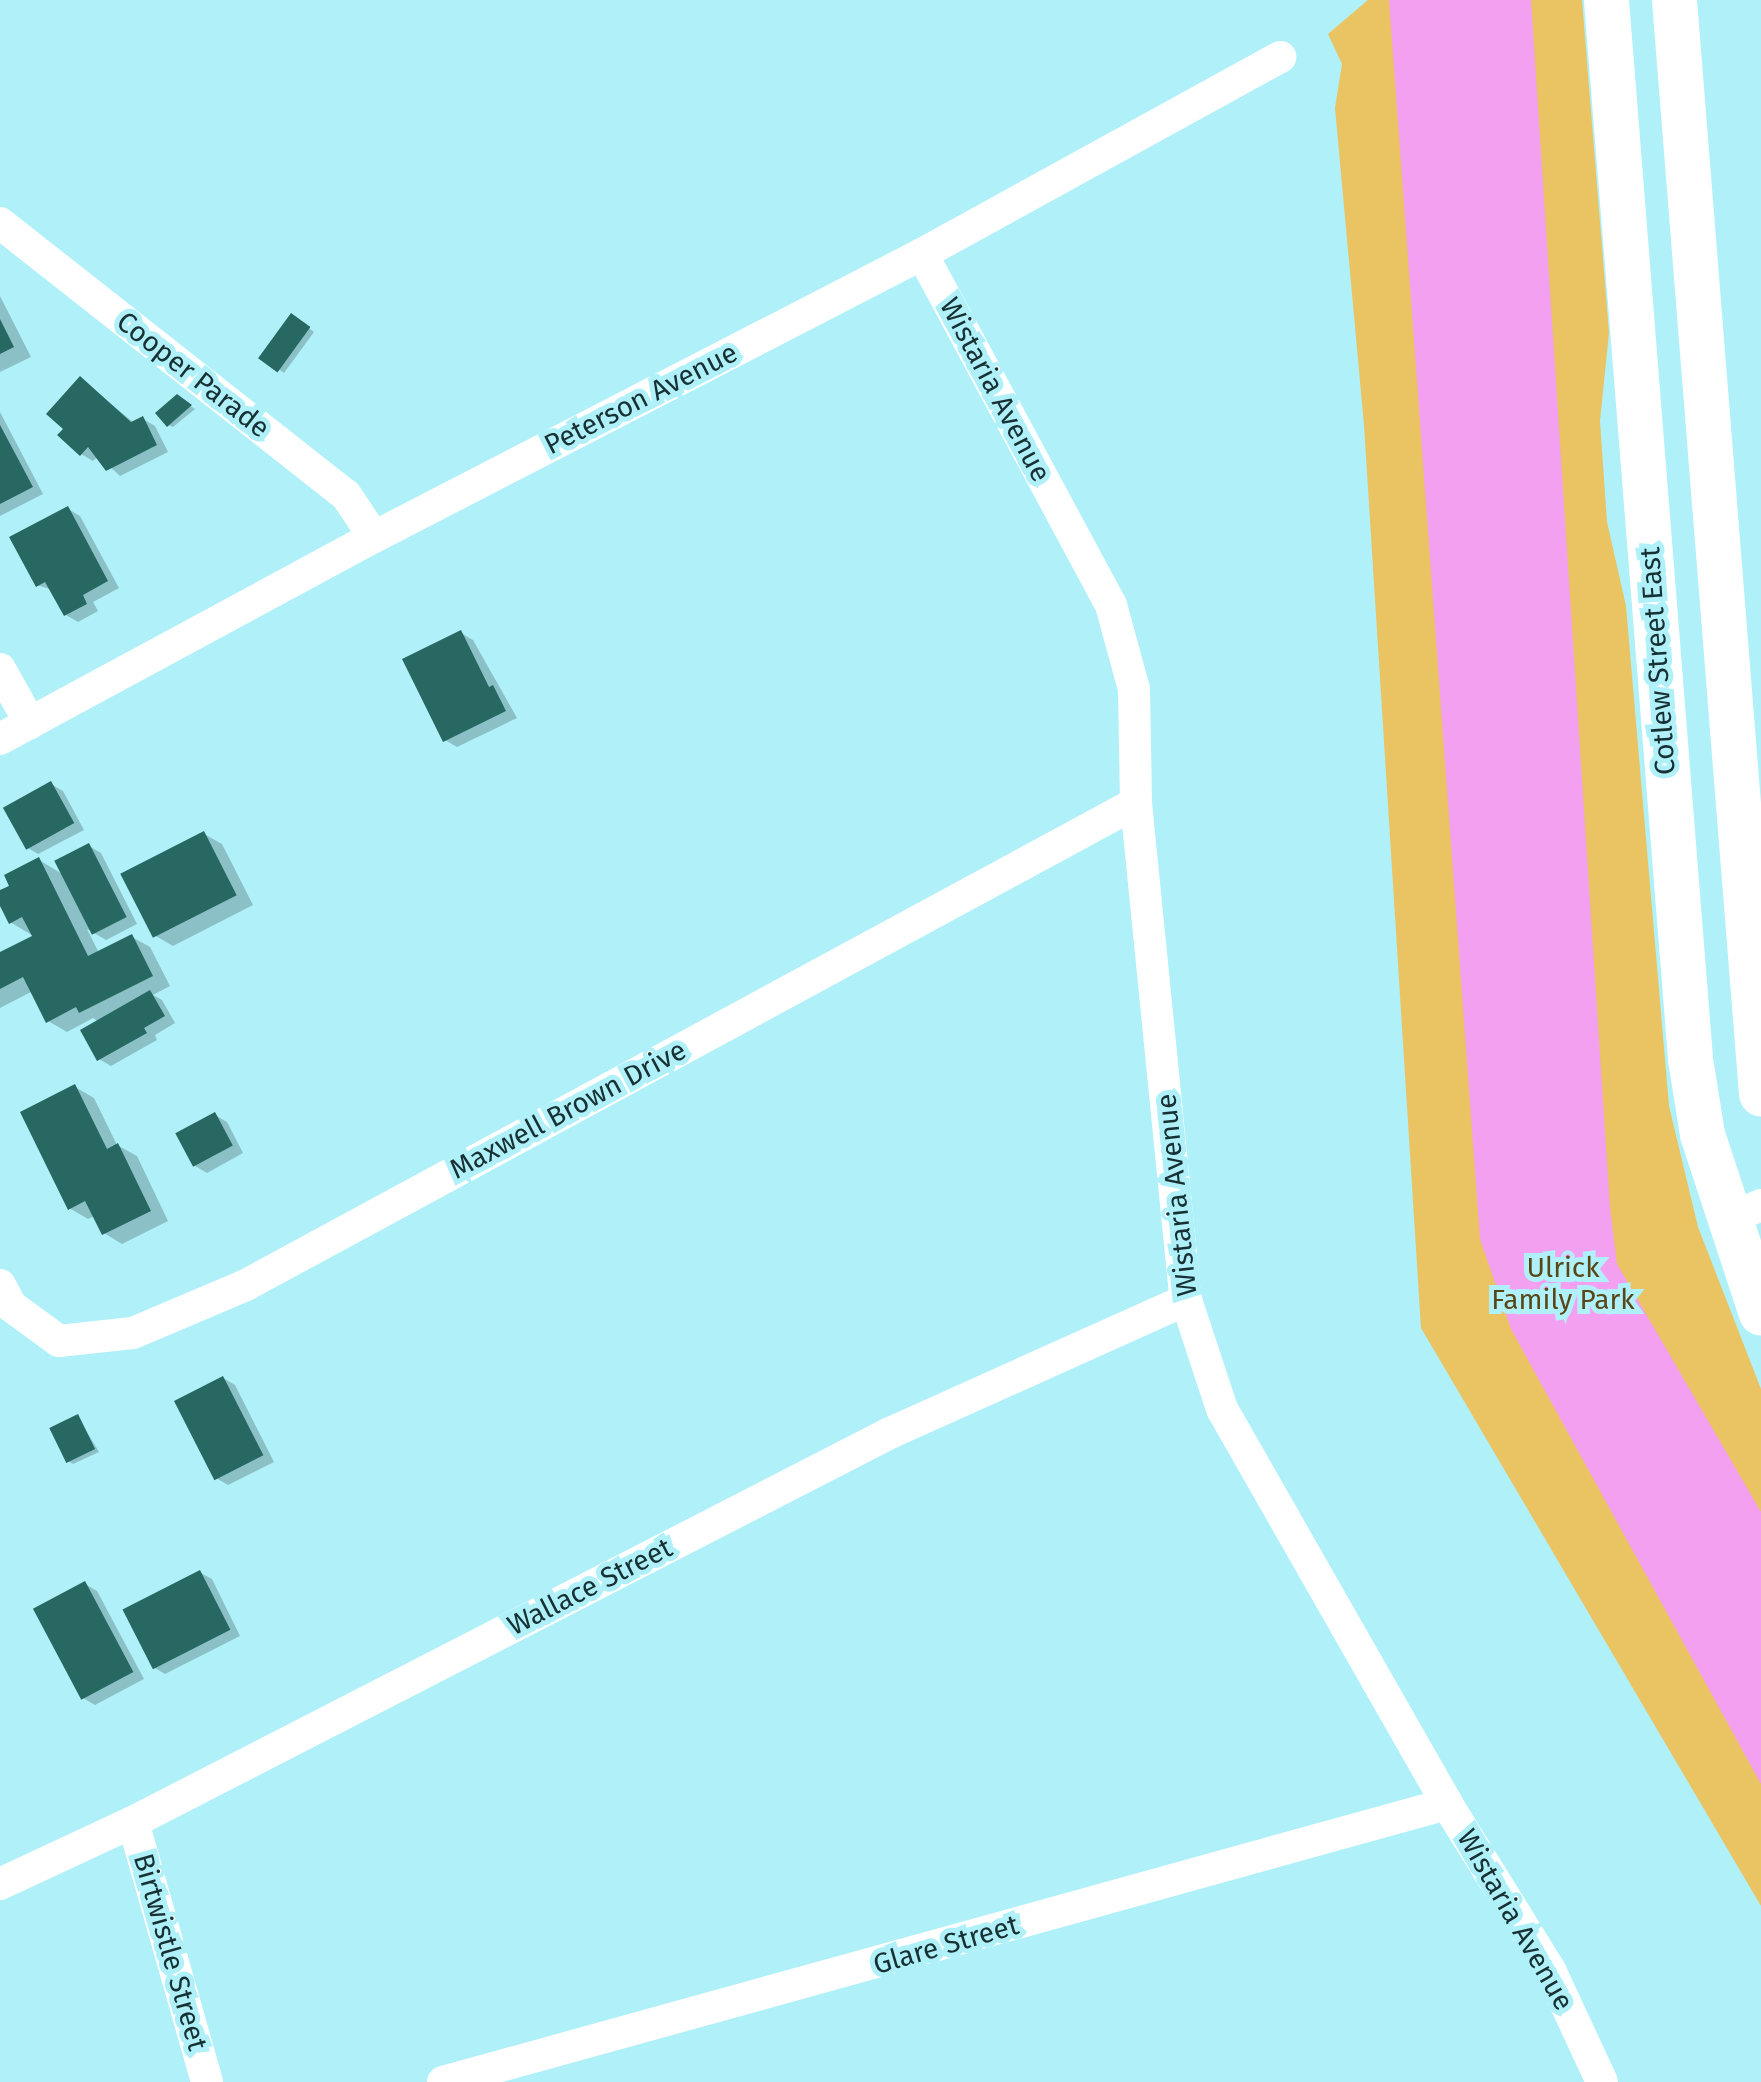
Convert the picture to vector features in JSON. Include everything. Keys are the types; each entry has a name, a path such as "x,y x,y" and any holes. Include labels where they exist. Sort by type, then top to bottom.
{"main road":[{"name":"Cotlew Street East","path":"1606,0 1684,1004 1702,1134 1744,1212 1761,1313"},
{"path":"1674,0 1761,1094"}],"street":[{"name":"Peterson Avenue","path":"0,739 374,538 922,254 1281,57"},
{"name":"Cooper Parade","path":"0,223 346,495 374,538"},
{"name":"Wistaria Avenue","path":"922,254 1111,605 1134,688 1136,802 1186,1300 1222,1409 1447,1804 1550,1970 1602,2082"},
{"path":"0,669 30,724"},
{"name":"Maxwell Brown Drive","path":"0,1285 12,1306 59,1341 133,1333 246,1285 1136,802"},
{"name":"Wallace Street","path":"0,1884 133,1822 890,1433 1186,1300"},
{"name":"Glare Street","path":"443,2082 1447,1804"},
{"name":"Birtwistle Street","path":"133,1822 208,2082"}],"green space":[{"name":"Ulrick Family Park","path":"1368,0 1582,0 1609,333 1600,421 1607,522 1626,606 1669,1106 1698,1227 1761,1389 1761,1906 1421,1328 1364,425 1335,108 1342,64 1328,34"}],"shaded area":[{"path":"1389,0 1531,0 1610,1208 1617,1264 1761,1512 1761,1784 1511,1329 1480,1239"}],"building":[{"path":"291,313 310,327 278,372 258,358"},
{"path":"0,319 14,347 0,354"},
{"path":"80,376 131,422 143,416 157,445 106,471 88,447 80,456 57,435 63,429 46,414"},
{"path":"177,394 192,405 167,427 155,413"},
{"path":"0,425 33,487 0,504"},
{"path":"68,506 108,581 83,595 87,604 64,616 45,582 36,587 9,537"},
{"path":"461,630 489,687 493,685 506,711 443,742 402,659"},
{"path":"51,781 74,823 26,850 3,808"},
{"path":"204,831 237,895 153,938 120,874"},
{"path":"89,843 127,917 92,935 54,861"},
{"path":"39,857 88,956 132,934 153,976 79,1013 76,1007 46,1023 23,977 0,989 0,952 32,936 22,917 9,924 0,906 0,890 9,886 4,875"},
{"path":"150,990 165,1016 144,1028 147,1033 97,1061 80,1030"},
{"path":"75,1084 107,1149 118,1143 151,1211 102,1235 85,1201 68,1210 20,1112"},
{"path":"215,1112 233,1146 193,1167 175,1133"},
{"path":"223,1376 263,1455 214,1480 174,1401"},
{"path":"78,1414 95,1449 66,1463 49,1428"},
{"path":"200,1570 230,1630 153,1669 122,1609"},
{"path":"85,1581 133,1672 81,1700 33,1609"}]}
